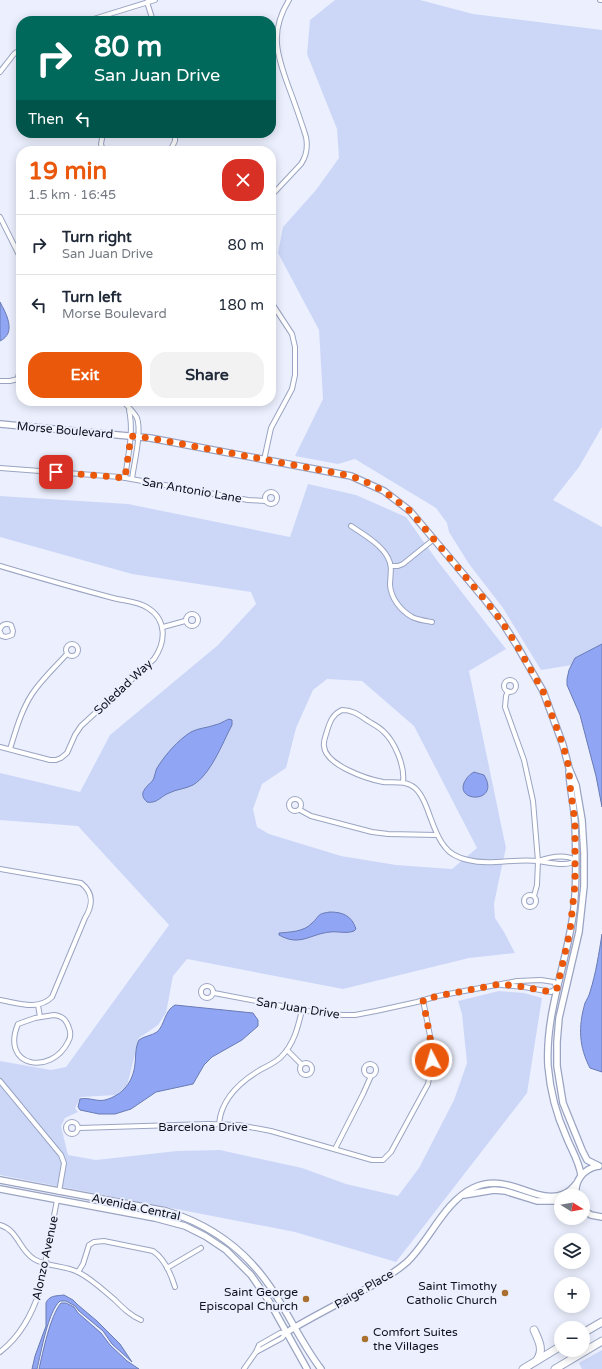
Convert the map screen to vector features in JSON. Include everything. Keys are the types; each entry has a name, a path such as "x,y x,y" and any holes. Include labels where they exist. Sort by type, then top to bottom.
{"highway":[{"path":"590,1329 602,1322"},
{"path":"536,1361 541,1353 541,1348 534,1330 544,1346 549,1348 554,1348"},
{"path":"555,1369 602,1341"},
{"path":"523,1369 554,1350"}],"street":[{"path":"103,16 155,0"},
{"path":"276,191 301,164 307,152 306,137 277,51 277,31 283,10 289,0"},
{"path":"148,2 152,16"},
{"path":"0,72 16,53"},
{"path":"0,217 16,249"},
{"path":"264,460 271,428 292,389 295,375 295,347 292,334 276,310"},
{"path":"0,381 16,381"},
{"path":"127,406 137,418 138,426 138,437 132,479"},
{"path":"125,478 131,436 131,418 129,409"},
{"name":"Morse Boulevard","path":"0,424 138,437 351,476 364,481 384,491 405,507 434,539 502,622 530,666 543,691 576,785 582,820 584,886 575,956 559,1018 557,1066 563,1103 582,1150 587,1160 600,1166"},
{"name":"San Antonio Lane","path":"0,468 125,478 248,500 265,500"},
{"path":"351,526 364,534 387,555 392,566 390,587 392,594 400,607 412,617 432,622"},
{"path":"392,566 403,564 434,539"},
{"path":"0,566 110,597 142,604 154,613 163,627 185,621"},
{"name":"Soledad Way","path":"0,747 50,760 61,758 67,753 81,726 154,659 161,647 163,627"},
{"path":"10,749 19,722 28,702 40,684 67,654"},
{"path":"508,691 505,707 524,760 529,782 535,824 538,861 537,885 534,896"},
{"path":"403,782 402,763 388,736 383,731 353,711 342,710 333,716 326,734 324,746 328,756 349,770 374,780 384,782 403,782 414,788 424,801 437,835 445,848 451,853 468,860 490,862 538,861 548,863 570,863 576,860 584,860"},
{"name":"Morse Boulevard","path":"569,768 575,822 576,860 574,908 550,1020 548,1066 555,1103 565,1134 579,1165 581,1175"},
{"path":"300,810 311,816 372,832 388,834 437,835"},
{"path":"0,870 81,883 86,887 92,902 55,992 46,1002 30,1006 0,1000"},
{"name":"San Juan Drive","path":"214,993 302,1010 335,1015 355,1015 438,996 500,984 527,979 554,982 557,988 551,992 500,984"},
{"path":"557,988 565,990"},
{"name":"Barcelona Drive","path":"79,1128 219,1124 252,1126 372,1160 383,1160 391,1152 428,1084 433,1054 423,1000"},
{"path":"38,1005 40,1017"},
{"path":"219,1124 222,1107 235,1089 253,1074 277,1061 287,1050 294,1038 302,1010"},
{"path":"54,1015 65,1019 71,1033 70,1038 60,1054 43,1062 29,1063 23,1061 14,1053 12,1037 18,1024 40,1017 54,1015"},
{"path":"287,1050 301,1064"},
{"path":"335,1149 371,1076"},
{"path":"0,1081 61,1155 64,1163 57,1200"},
{"path":"565,1134 574,1131"},
{"path":"576,1189 576,1184 581,1175 589,1169 600,1166"},
{"name":"Avenida Central","path":"0,1180 176,1214 212,1231 240,1251 270,1286 294,1328 321,1369"},
{"name":"Paige Place","path":"244,1369 256,1352 282,1338 287,1332 389,1276 408,1261 446,1212 461,1196 474,1188 492,1183 507,1184 548,1196 563,1194 576,1184"},
{"name":"Avenida Central","path":"0,1189 155,1218 184,1226 216,1243 251,1275 287,1332 307,1369"},
{"path":"461,1196 494,1190 505,1191 537,1201 554,1201"},
{"name":"Alonzo Avenue","path":"0,1352 14,1339 32,1312 40,1290 57,1200"},
{"path":"590,1214 602,1217"},
{"path":"0,1225 9,1228 24,1250 35,1260 78,1272 96,1284 132,1315 141,1320"},
{"path":"78,1272 83,1264 89,1245 99,1241 153,1250 158,1254 167,1268 175,1287"},
{"path":"167,1268 201,1248"},
{"path":"234,1258 240,1251"}],"shaded area":[{"path":"335,0 420,0 473,14 602,30 602,427 579,467 553,500 602,527 602,644 575,658 572,665 541,670 503,608 469,564 449,532 447,523 436,508 355,459 338,464 295,456 323,399 319,330 278,253 283,227 316,190 339,158 337,129 307,54 310,20"},
{"path":"308,484 356,495 406,517 436,559 506,649 469,671 506,848 494,904 495,918 515,953 469,958 343,989 187,959 173,976 166,1013 158,1025 139,1038 127,1086 116,1095 81,1097 75,1108 78,1112 65,1118 61,1126 68,1155 96,1160 177,1151 220,1150 302,1168 346,1184 398,1196 419,1168 454,1100 467,1063 462,1014 458,1001 499,991 524,993 542,998 527,1093 396,1262 295,1232 0,1175 0,1061 51,1070 66,1067 169,925 78,826 0,820 0,773 80,792 110,735 218,645 256,604 251,592 132,574 0,537 0,496 128,504 290,537","holes":["327,679 362,681 414,726 477,848 452,869 396,865 341,856 269,834 257,827 253,809 262,784 286,768 296,728 313,690"]},
{"path":"602,1350 602,1369 582,1369 579,1363"}],"water":[{"path":"0,302 7,317 9,328 8,333 0,341"},
{"path":"602,644 602,807 596,776 580,715 567,685 567,679 569,670 575,658"},
{"path":"229,719 232,720 232,725 216,758 199,780 193,785 166,794 154,802 147,802 144,799 144,790 153,780 160,763 177,743 186,735 194,731 217,725"},
{"path":"474,772 484,775 488,784 487,791 483,795 471,797 463,790 466,779"},
{"path":"330,912 343,914 352,921 356,929 348,932 323,933 299,940 293,940 279,935 279,933 297,931 305,928 321,914"},
{"path":"602,934 602,1072 590,1068 586,1060 581,1037 581,1020 596,970"},
{"path":"175,1005 253,1013 258,1020 258,1026 242,1040 212,1057 204,1065 193,1084 156,1092 131,1109 115,1114 99,1114 80,1110 78,1107 80,1099 105,1100 117,1095 126,1087 134,1071 136,1049 139,1040 157,1032 162,1026 171,1008"},
{"path":"64,1295 73,1300 97,1321 120,1344 132,1362 112,1344 103,1331 75,1306 66,1301 60,1301 52,1314 37,1369 32,1369 46,1326 47,1300 51,1297"},
{"path":"61,1303 66,1303 74,1307 78,1313 101,1333 110,1345 127,1361 139,1369 39,1369 53,1316"}],"place":[{"name":"Saint Timothy Catholic Church","path":"505,1293"},
{"name":"Saint George Episcopal Church","path":"306,1299"},
{"name":"Comfort Suites the Villages","path":"365,1339"}],"route":[{"path":"56,472 125,478 131,436 150,438 351,476 384,491 410,511 502,622 530,666 543,691 563,745 569,768 575,822 576,860 574,908 566,954 557,988 551,992 500,984 423,1000 433,1054 432,1060"}]}
